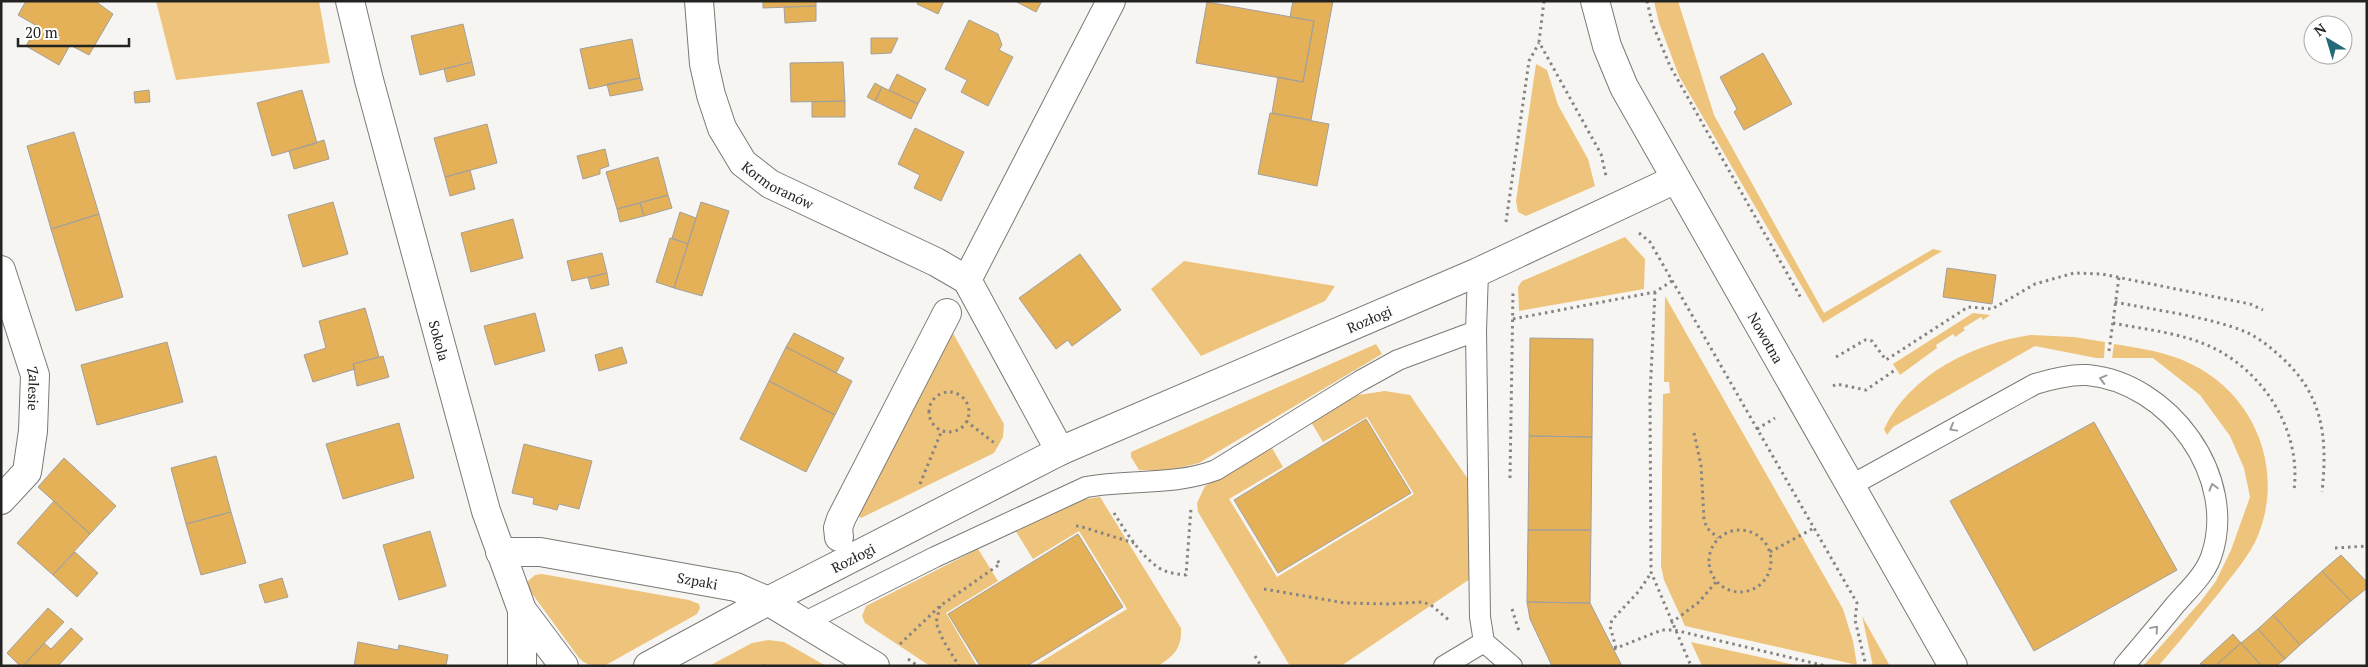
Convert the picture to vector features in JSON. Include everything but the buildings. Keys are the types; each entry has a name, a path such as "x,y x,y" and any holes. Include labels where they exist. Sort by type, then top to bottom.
{"street":[{"name":"Sokola","path":"350,1 368,80 486,511 522,610 564,666"},
{"name":"Kormoranów","path":"699,1 704,64 711,95 722,128 743,163 770,184 936,262 967,280"},
{"path":"1060,451 967,280 1110,1"},
{"name":"Nowotna","path":"1595,1 1607,46 1624,87 1952,666"},
{"name":"Rozłogi","path":"648,666 768,601 1060,451 1478,272 1676,179"},
{"name":"Zalesie","path":"1,270 35,376 33,432 27,472 1,500"},
{"name":"Rozłogi","path":"839,537 838,528 841,519 947,312"},
{"name":"Szpaki","path":"500,552 540,552 726,586 768,601 805,622 884,658"},
{"path":"522,610 522,666"}],"lane":[{"path":"1478,272 1476,331 1480,617 1484,642 1512,666"},
{"path":"805,622 935,557 1086,487 1175,481 1206,474 1266,440 1360,380 1398,360 1476,331"},
{"path":"1850,486 2025,388 2076,375 2106,379 2138,392 2165,410 2194,444 2204,462 2215,490 2217,504 2216,534 2207,566 2124,666"},
{"path":"1444,666 1484,642"}],"path":[{"path":"1506,223 1529,61 1539,42 1544,1"},
{"path":"1647,1 1652,23 1670,66 1801,298"},
{"path":"1539,42 1601,154 1609,185 1620,205 1633,227 1650,242 1857,603 1855,620 1866,666"},
{"path":"1836,357 1865,340 1872,341 1886,360 1968,307 1992,309 2035,284 2059,276 2088,273 2119,277 2250,304 2263,310"},
{"path":"2106,379 2119,277"},
{"path":"1513,320 1656,292 1672,281"},
{"path":"1510,483 1513,290"},
{"path":"1656,292 1650,395 1651,572 1674,630 1691,666"},
{"path":"2115,302 2232,327 2260,340 2283,359 2302,379 2318,410 2325,452 2322,492"},
{"path":"2112,323 2200,342 2224,353 2238,365 2272,400 2288,429 2294,454 2294,490"},
{"path":"1853,387 1866,390 1895,370"},
{"path":"944,392 959,394 966,401 969,411 966,421 956,430 942,430 931,420 929,410 935,396 944,392"},
{"path":"966,421 1004,451"},
{"path":"918,490 942,430"},
{"path":"1694,433 1702,481 1704,520 1707,528 1718,538"},
{"path":"1097,485 1134,543 1159,568 1172,574 1186,575 1188,527 1192,498 1206,474"},
{"path":"1070,527 1079,526 1134,543"},
{"path":"1770,552 1814,528"},
{"path":"1732,531 1748,531 1762,539 1770,552 1769,573 1763,582 1755,588 1734,592 1724,588 1716,582 1709,568 1708,560 1713,544 1718,538 1732,531"},
{"path":"2335,548 2367,546"},
{"path":"884,658 940,606 1000,564"},
{"path":"1651,572 1639,591 1612,620 1610,626 1615,648 1662,630 1674,630 1826,666"},
{"path":"1671,622 1678,619 1699,602 1716,582"},
{"path":"1264,589 1345,603 1423,602 1431,605 1436,611"},
{"path":"940,606 936,623 943,640 959,666"},
{"path":"1511,607 1523,640"},
{"path":"1255,656 1261,666"}],"shaded area":[{"path":"156,1 319,1 330,63 176,80"},
{"path":"1654,1 1678,1 1714,115 1824,313 1933,249 1942,251 1823,323 1679,76 1659,23"},
{"path":"1536,64 1547,70 1558,105 1588,159 1595,186 1526,216 1518,212 1516,201"},
{"path":"1625,237 1645,259 1644,289 1519,311 1518,287 1522,281"},
{"path":"1184,261 1335,286 1325,301 1201,356 1151,289"},
{"path":"1665,296 1843,609 1853,641 1857,665 1685,626 1664,580 1661,566 1663,394 1670,393 1669,382 1664,382"},
{"path":"1973,313 1990,315 1983,320 1981,317 1963,328 1965,330 1955,337 1953,334 1936,345 1937,348 1900,375 1893,364"},
{"path":"950,328 1004,424 1003,437 994,453 861,518 858,515"},
{"path":"2030,335 2074,337 2105,342 2104,358 2035,346 1893,427 1887,435 1884,429 1895,410 1910,392 1927,377 1966,354 2008,339"},
{"path":"1376,344 1382,354 1199,463 1165,471 1139,470 1131,457 1131,452"},
{"path":"2114,344 2173,356 2213,377 2232,394 2247,413 2258,435 2265,458 2268,483 2266,508 2259,533 2251,549 2219,593 2158,666 2143,666 2201,601 2216,581 2231,550 2250,497 2244,468 2230,436 2200,395 2153,358 2112,358"},
{"path":"1385,391 1410,395 1470,482 1470,579 1341,666 1290,666 1198,512 1197,503 1205,486 1272,448 1283,467 1229,499 1277,577 1414,494 1367,417 1323,442 1311,422 1358,395"},
{"path":"1100,497 1181,628 1180,641 1173,655 1158,666 1034,666 1127,609 1079,531 1033,559 1015,530 1080,500"},
{"path":"978,549 998,581 946,613 977,666 930,666 865,623 862,616 866,606"},
{"path":"542,574 689,600 699,604 700,608 697,614 606,665 591,665 579,658 528,588 528,581 535,575"},
{"path":"1862,616 1890,666 1873,666"},
{"path":"768,640 784,642 826,666 709,666 752,643"},
{"path":"1691,642 1800,666 1702,666"}]}
